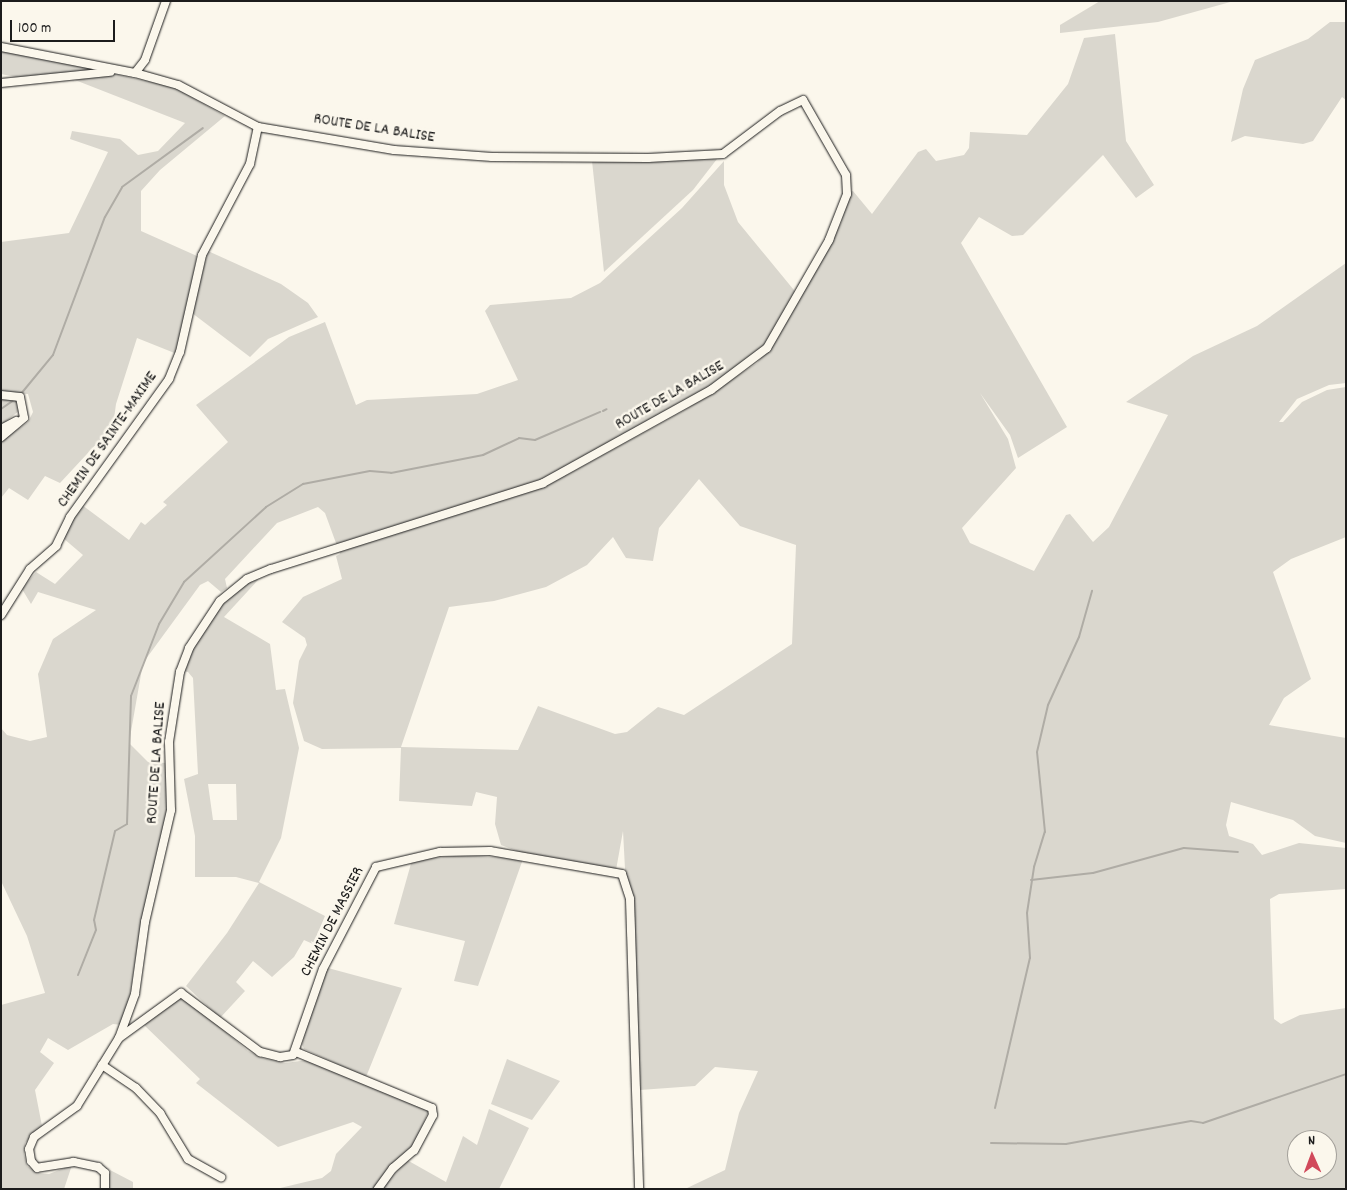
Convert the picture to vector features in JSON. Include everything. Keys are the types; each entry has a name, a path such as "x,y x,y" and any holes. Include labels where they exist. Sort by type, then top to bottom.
{"street":[{"path":"135,73 145,60 166,1"},
{"path":"1,47 135,73 178,85 258,127"},
{"path":"1,83 119,71"},
{"name":"ROUTE DE LA BALISE","path":"119,1038 135,994 145,922 171,810 169,742 180,672 188,648 220,601 247,579 270,569 543,482 711,390 767,348 829,240 847,194 846,175 803,100 780,111 730,151 697,158 470,156 394,150 258,127"},
{"name":"CHEMIN DE SAINTE-MAXIME","path":"1,614 30,569 56,546 70,517 169,379 180,352 202,255 250,164 258,127"},
{"path":"1,395 17,396 23,415 22,424 1,437"},
{"path":"1,430 23,415"},
{"name":"CHEMIN DE MASSIER","path":"296,1052 307,1008 323,969 376,867 384,863 440,852 490,851 622,874 630,899 639,1189"},
{"path":"105,1189 105,1173 98,1167 74,1162 37,1168 31,1161 28,1149 34,1137 77,1106 119,1038 181,992 260,1052 287,1057 296,1052 432,1108 433,1115 414,1150 393,1168 378,1189"},
{"path":"102,1065 136,1088 154,1106 188,1159 221,1176"}],"shaded area":[{"path":"1100,1 1234,1 1158,22 1060,33 1060,25"},
{"path":"1330,22 1346,22 1346,100 1342,97 1313,141 1303,144 1245,136 1231,142 1243,89 1255,60 1308,39"},
{"path":"1115,34 1126,141 1154,185 1136,198 1103,155 1023,235 1012,236 979,217 961,243 1067,427 1018,458 1010,435 980,393 1008,439 1016,468 962,528 970,543 1034,571 1066,515 1070,514 1093,542 1109,527 1168,415 1126,402 1193,356 1257,326 1346,263 1346,383 1329,385 1297,399 1279,422 1283,422 1302,402 1327,390 1346,387 1346,537 1291,559 1273,572 1311,679 1284,698 1269,725 1346,738 1346,843 1315,836 1293,820 1231,802 1226,825 1229,836 1253,844 1262,855 1299,843 1346,848 1346,889 1279,894 1270,899 1274,1019 1281,1024 1300,1015 1346,1008 1346,1189 685,1189 725,1170 739,1113 758,1071 715,1067 695,1086 640,1090 633,907 625,869 623,831 616,870 522,853 501,845 495,824 497,797 476,792 472,806 399,801 401,748 322,749 304,741 293,703 299,661 307,645 305,638 282,622 303,597 342,579 336,556 340,554 325,513 318,507 277,523 225,579 227,588 221,592 208,581 200,585 143,663 129,743 148,762 167,763 168,810 142,917 128,1007 122,1025 113,1024 68,1050 48,1038 40,1052 54,1063 35,1090 42,1126 25,1143 24,1154 27,1166 38,1173 49,1174 72,1165 64,1189 1,1189 1,1005 45,993 27,936 1,881 1,728 7,735 30,741 47,737 38,674 53,639 96,610 38,592 31,604 22,589 36,572 55,584 83,555 63,538 82,505 129,540 141,522 145,525 167,505 163,502 228,442 196,405 289,337 325,322 356,405 367,400 477,394 518,380 485,311 490,305 571,298 600,283 682,208 724,161 724,185 738,222 798,295 766,345 696,398 564,468 567,475 685,410 757,363 772,345 841,223 850,192 853,191 872,214 918,152 926,149 936,161 964,155 969,148 970,132 1027,135 1068,84 1084,38","holes":["699,479 740,526 796,545 792,644 684,715 658,707 627,732 615,734 538,706 518,750 401,747 449,607 494,601 546,587 587,565 613,537 626,558 653,561 659,528"]},
{"path":"1,49 106,70 21,78 1,74"},
{"path":"114,74 174,87 225,116 160,170 141,191 141,231 197,256 177,354 137,338 116,404 113,426 60,483 45,476 28,500 9,488 1,498 1,441 28,422 33,412 28,394 1,392 1,242 69,233 108,152 70,139 72,131 120,139 138,155 158,151 185,123 75,80"},
{"path":"717,159 693,190 604,272 592,161"},
{"path":"208,251 281,284 308,303 318,317 268,339 250,357 192,313"},
{"path":"1,398 17,401 19,411 1,425"},
{"path":"255,578 258,580 224,617 270,644 276,690 285,689 299,748 281,838 259,882 325,916 313,944 304,940 294,957 272,977 253,961 236,982 245,991 220,1018 186,986 227,933 259,883 236,877 195,877 195,836 184,779 198,774 193,678 188,672 182,671 207,619 242,584","holes":["208,784 236,784 237,820 213,820"]},
{"path":"464,855 523,859 478,986 454,981 465,941 394,924 412,860"},
{"path":"328,968 402,988 366,1077 304,1049 302,1044 317,990"},
{"path":"177,997 186,998 248,1051 262,1058 285,1063 308,1060 429,1110 414,1146 375,1189 276,1189 322,1178 331,1171 336,1154 362,1127 353,1122 278,1147 196,1083 200,1079 144,1025"},
{"path":"507,1059 560,1081 532,1120 491,1104"},
{"path":"489,1109 529,1128 499,1189 381,1189 407,1160 446,1182 463,1136 477,1145"},
{"path":"110,1170 133,1182 133,1189 108,1189"}],"waterway":[{"path":"20,395 53,355 105,217 122,187 203,128"},
{"path":"1,409 14,400"},
{"path":"603,411 607,409"},
{"path":"78,975 96,930 94,920 115,831 127,824 131,696 159,624 184,582 266,507 303,484 370,471 391,473 483,455 519,438 535,440 600,412"},
{"path":"995,1108 1030,958 1027,913 1034,867 1045,832 1037,752 1048,705 1079,637 1092,591"},
{"path":"1031,880 1093,873 1184,848 1238,852"},
{"path":"991,1143 1066,1144 1191,1121 1203,1123 1346,1074"}]}
